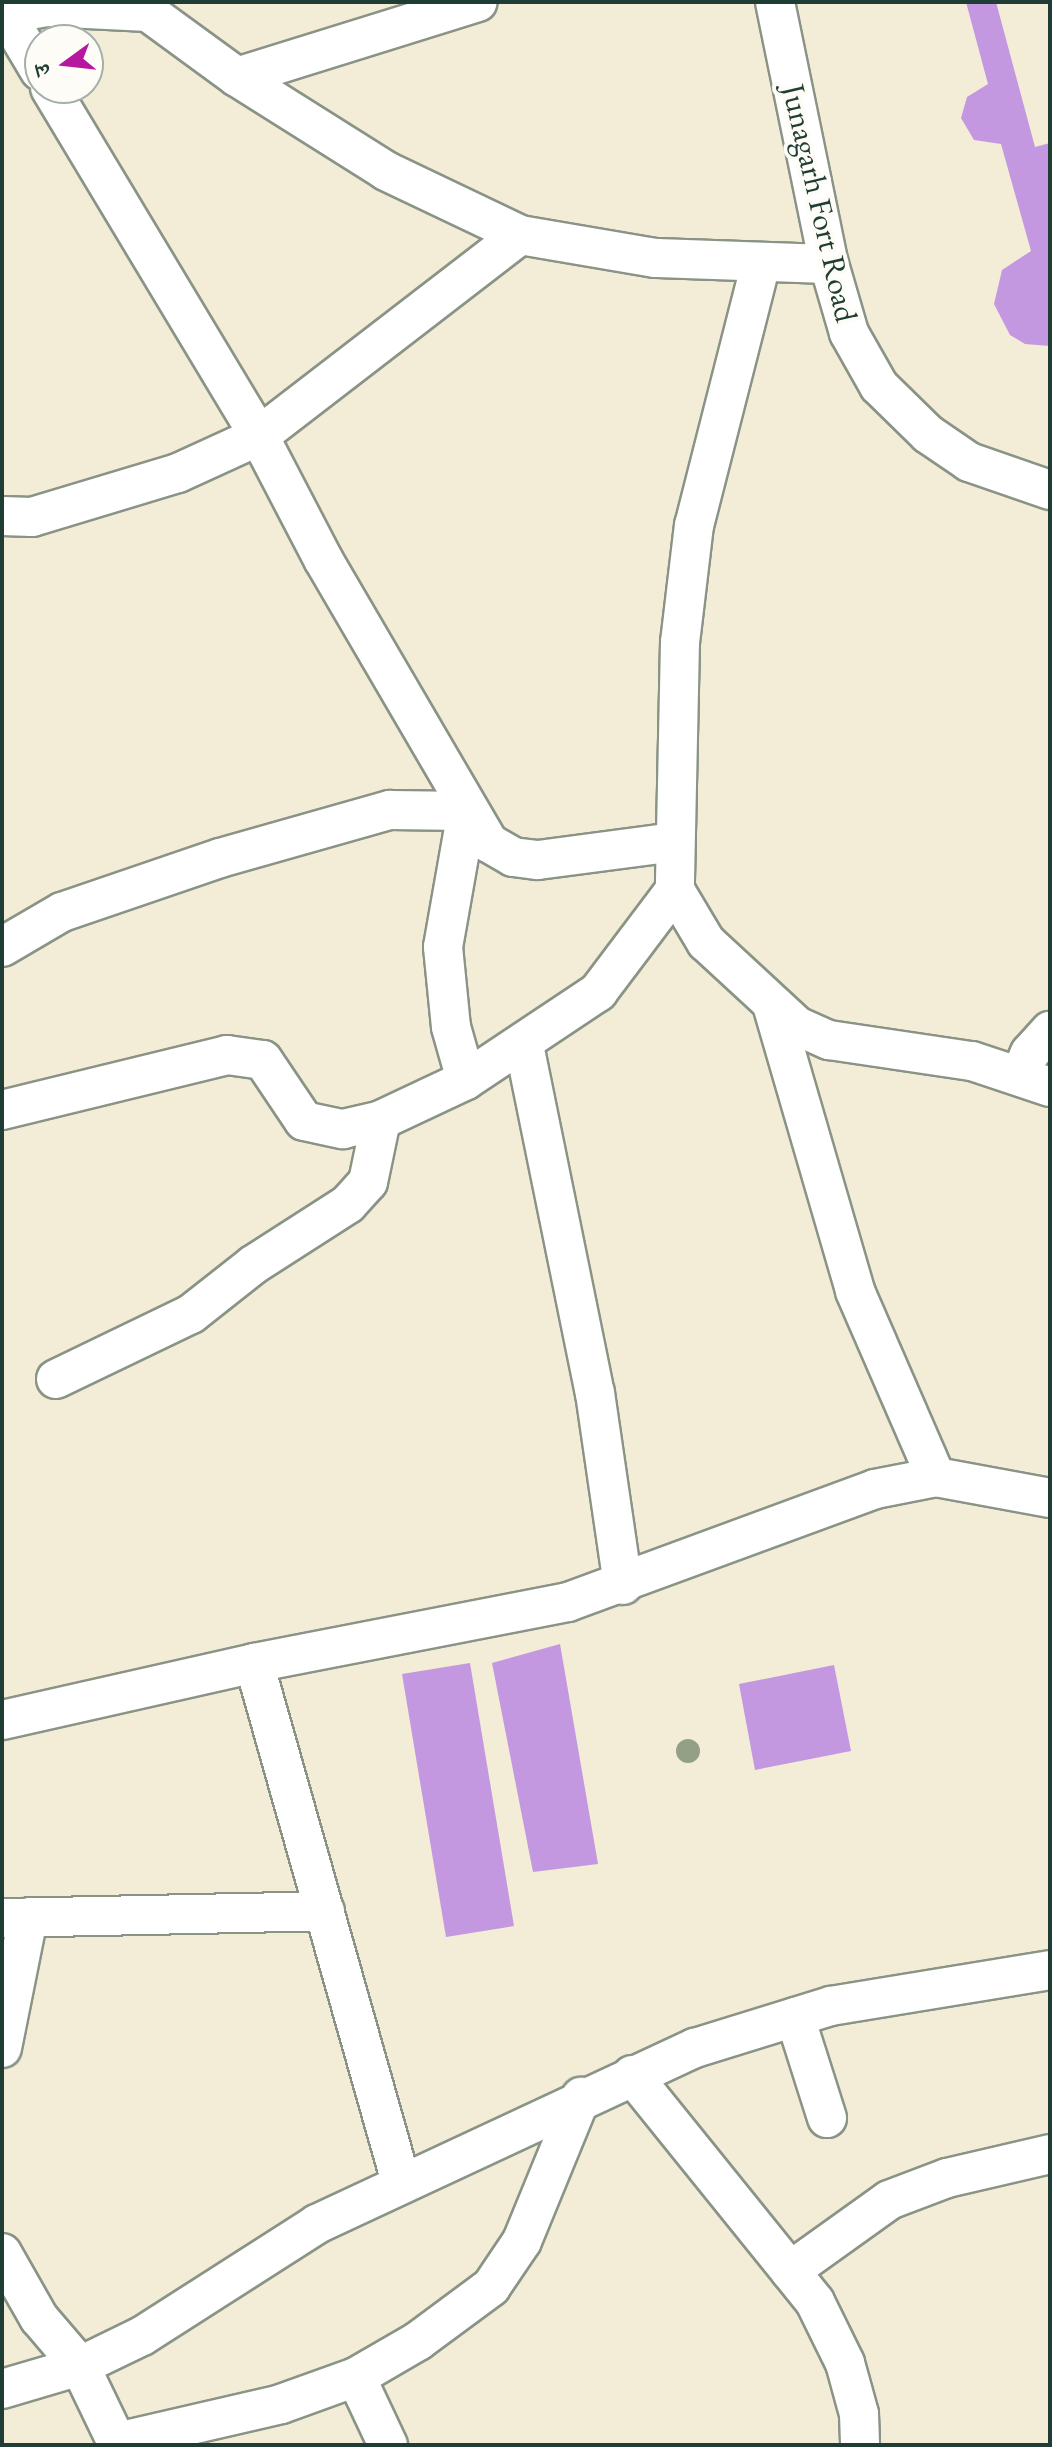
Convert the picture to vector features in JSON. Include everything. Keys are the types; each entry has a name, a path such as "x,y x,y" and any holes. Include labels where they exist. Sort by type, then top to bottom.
{"street":[{"path":"237,77 478,2"},
{"name":"Junagarh Fort Road","path":"775,2 829,264 849,333 879,386 928,434 969,462 1050,490"},
{"path":"24,46 4,15 46,7 147,7 237,77 386,171 520,235 655,258 829,264"},
{"path":"60,104 259,436 467,811 489,843 513,857 538,860 674,842"},
{"path":"2,516 32,517 178,473 259,436 520,235"},
{"path":"761,263 694,525 680,642 675,890 706,942 773,1008 829,1040 972,1061 1035,1082 1030,1053 1050,1031"},
{"path":"2,947 26,929 120,888 233,854 390,810 467,811"},
{"path":"466,1080 451,1027 443,947 467,811"},
{"path":"2,1110 227,1055 263,1060 304,1121 343,1129 381,1120 466,1080 524,1045 598,992 675,890"},
{"path":"773,1008 855,1291 936,1477"},
{"path":"524,1045 595,1393 623,1585"},
{"path":"56,1379 191,1314 292,1238 348,1204 368,1182 381,1120"},
{"path":"2,1720 254,1663 518,1614 623,1585 875,1489 936,1477 1050,1498"},
{"path":"254,1663 401,2182"},
{"path":"2,2048 15,1918 325,1911"},
{"path":"2,2389 80,2366 142,2336 317,2224 581,2097 695,2048 846,2003 1050,1970"},
{"path":"795,2017 827,2118"},
{"path":"632,2075 815,2302 845,2363 859,2414 860,2445"},
{"path":"4,2263 39,2318 80,2366 117,2444 281,2404 356,2377 418,2341 491,2287 522,2241 581,2097"},
{"path":"790,2271 889,2200 947,2178 1050,2154"},
{"path":"356,2377 388,2445"}],"building":[{"path":"966,2 996,2 1035,147 1050,143 1050,346 1025,344 1010,335 994,304 1002,270 1031,251 1001,144 974,140 961,118 967,97 988,84"},
{"path":"560,1644 598,1864 533,1872 492,1663"},
{"path":"470,1663 514,1926 446,1937 402,1674"},
{"path":"834,1665 851,1751 755,1770 739,1684"}]}
